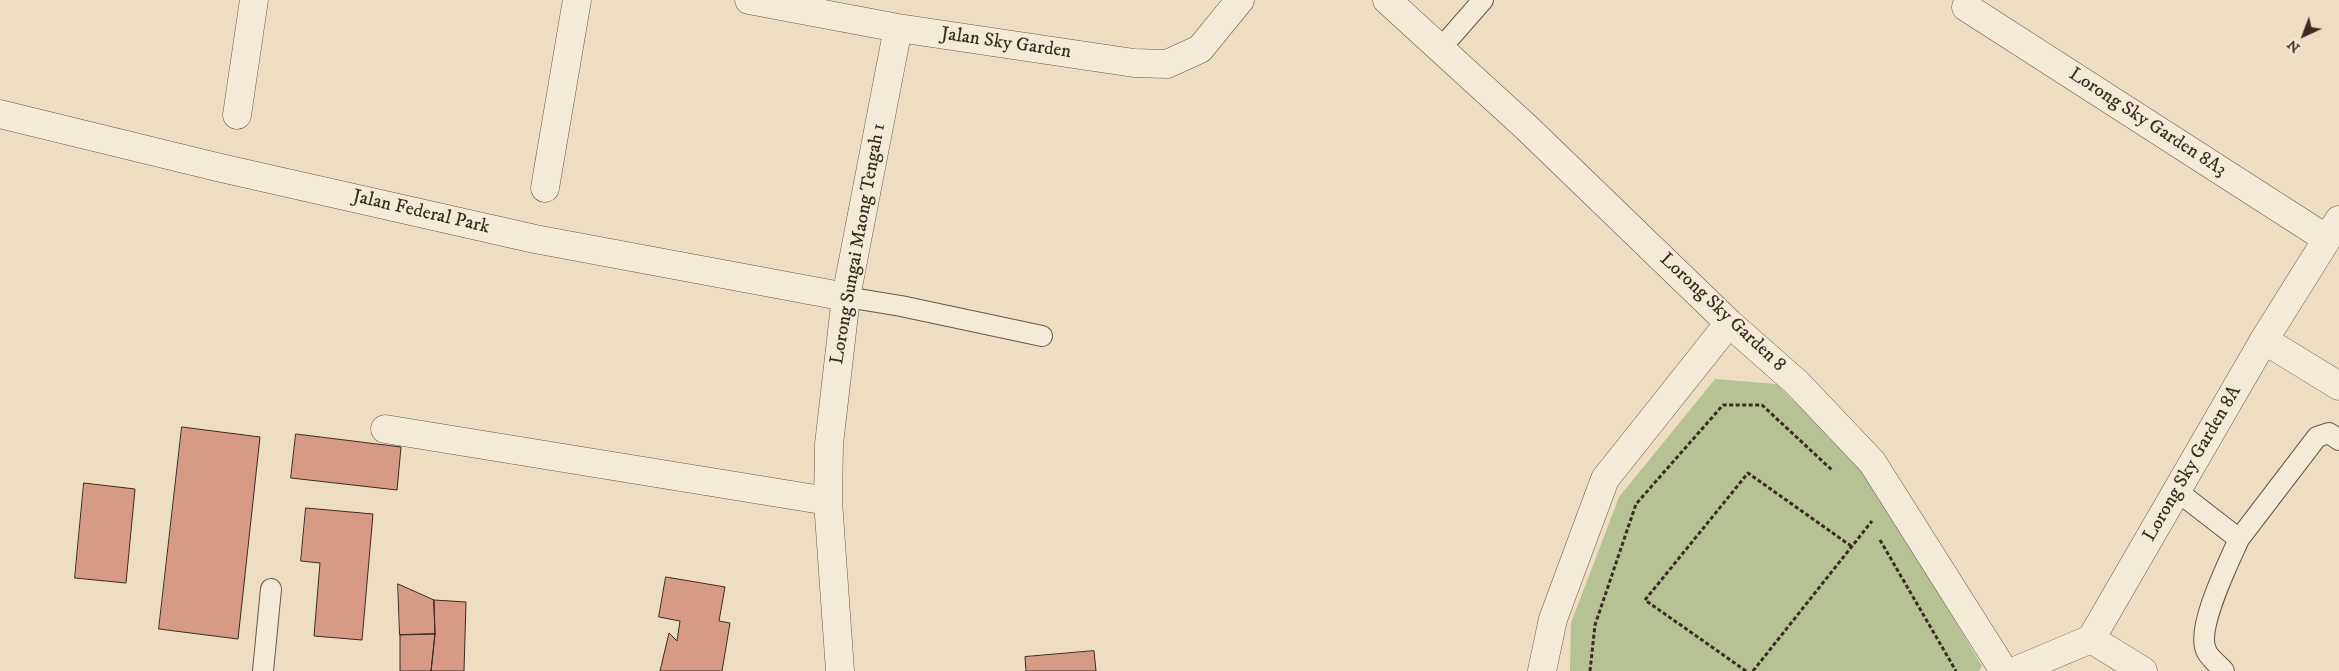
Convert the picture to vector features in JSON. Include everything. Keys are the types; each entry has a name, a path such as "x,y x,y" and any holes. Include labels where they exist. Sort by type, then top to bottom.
{"street":[{"path":"237,115 254,0"},
{"path":"545,188 577,0"},
{"name":"Jalan Sky Garden","path":"749,0 898,28 1134,63 1167,64 1200,49 1240,0"},
{"name":"Lorong Sky Garden 8","path":"1387,0 1540,140 1729,323 1797,383 1872,462 2004,671"},
{"name":"Lorong Sky Garden 8A3","path":"1966,7 2333,229"},
{"name":"Lorong Sungai Maong Tengah 1","path":"840,671 828,501 829,444 846,298 898,28"},
{"name":"Jalan Federal Park","path":"0,114 230,170 535,239 846,298"},
{"name":"Lorong Sky Garden 8A","path":"2091,639 2264,340 2333,229"},
{"path":"1542,671 1553,619 1605,479 1729,323"},
{"path":"2264,340 2339,386"},
{"path":"385,429 828,501"},
{"path":"2015,671 2091,639 2143,671"}],"lane":[{"path":"1441,48 1483,0"},
{"path":"846,298 901,306 1042,336"},
{"path":"2224,671 2206,650 2204,629 2220,583 2239,540 2317,437 2329,433 2339,440"},
{"path":"2177,491 2239,540"},
{"path":"263,671 271,589"}],"path":[{"path":"1590,671 1595,625 1636,504 1723,405 1762,405 1836,474"},
{"path":"1746,671 1645,600 1748,473 1852,546"},
{"path":"1753,671 1870,522 1899,505"},
{"path":"1866,515 1875,530"},
{"path":"1880,539 1956,671"}],"green space":[{"path":"1715,379 1776,384 1865,470 1982,666 1979,671 1570,671 1571,623 1619,497"}],"building":[{"path":"182,427 260,437 238,639 159,629"},
{"path":"296,434 401,447 397,490 291,478"},
{"path":"84,483 135,489 126,583 75,578"},
{"path":"306,508 373,514 362,640 314,636 320,563 301,561"},
{"path":"666,577 725,587 719,621 730,623 722,671 660,671 669,633 677,641 680,621 659,617"},
{"path":"398,584 434,600 435,634 400,635"},
{"path":"434,600 466,602 464,671 431,671 435,634"},
{"path":"435,634 431,671 400,671 400,635"},
{"path":"1094,651 1096,671 1026,671 1025,657"}]}
